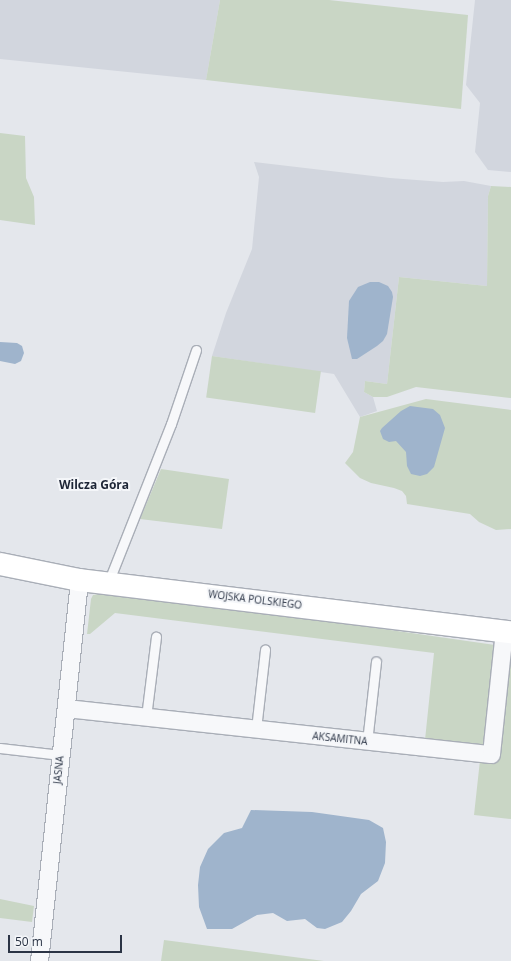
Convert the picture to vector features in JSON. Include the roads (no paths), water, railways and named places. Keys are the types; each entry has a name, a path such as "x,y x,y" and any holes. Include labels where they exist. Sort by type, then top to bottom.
{"street":[{"name":"WOJSKA POLSKIEGO","path":"0,564 79,580 507,632"},
{"name":"JASNA","path":"40,961 79,580"},
{"name":"AKSAMITNA","path":"66,708 368,742 491,754 507,632"}],"lane":[{"path":"108,583 171,424 196,350"},
{"path":"146,717 156,637"},
{"path":"256,729 265,650"},
{"path":"368,742 376,662"},
{"path":"0,748 61,755"}],"water":[{"path":"370,282 379,282 388,286 392,292 393,297 387,334 383,341 377,346 357,359 352,359 347,338 349,301 358,287"},
{"path":"0,342 17,343 22,346 24,353 21,361 15,364 0,361"},
{"path":"410,406 433,409 440,415 445,428 434,467 427,474 420,476 411,474 407,466 406,452 396,441 389,442 383,439 380,431 401,411"},
{"path":"251,810 312,812 369,820 383,828 386,842 385,863 378,881 361,894 351,911 342,922 325,929 317,928 305,919 287,921 273,913 257,915 232,929 207,929 199,907 198,885 200,867 208,849 224,833 242,828"}],"district":[{"name":"Wilcza Góra","path":"94,485"}]}
